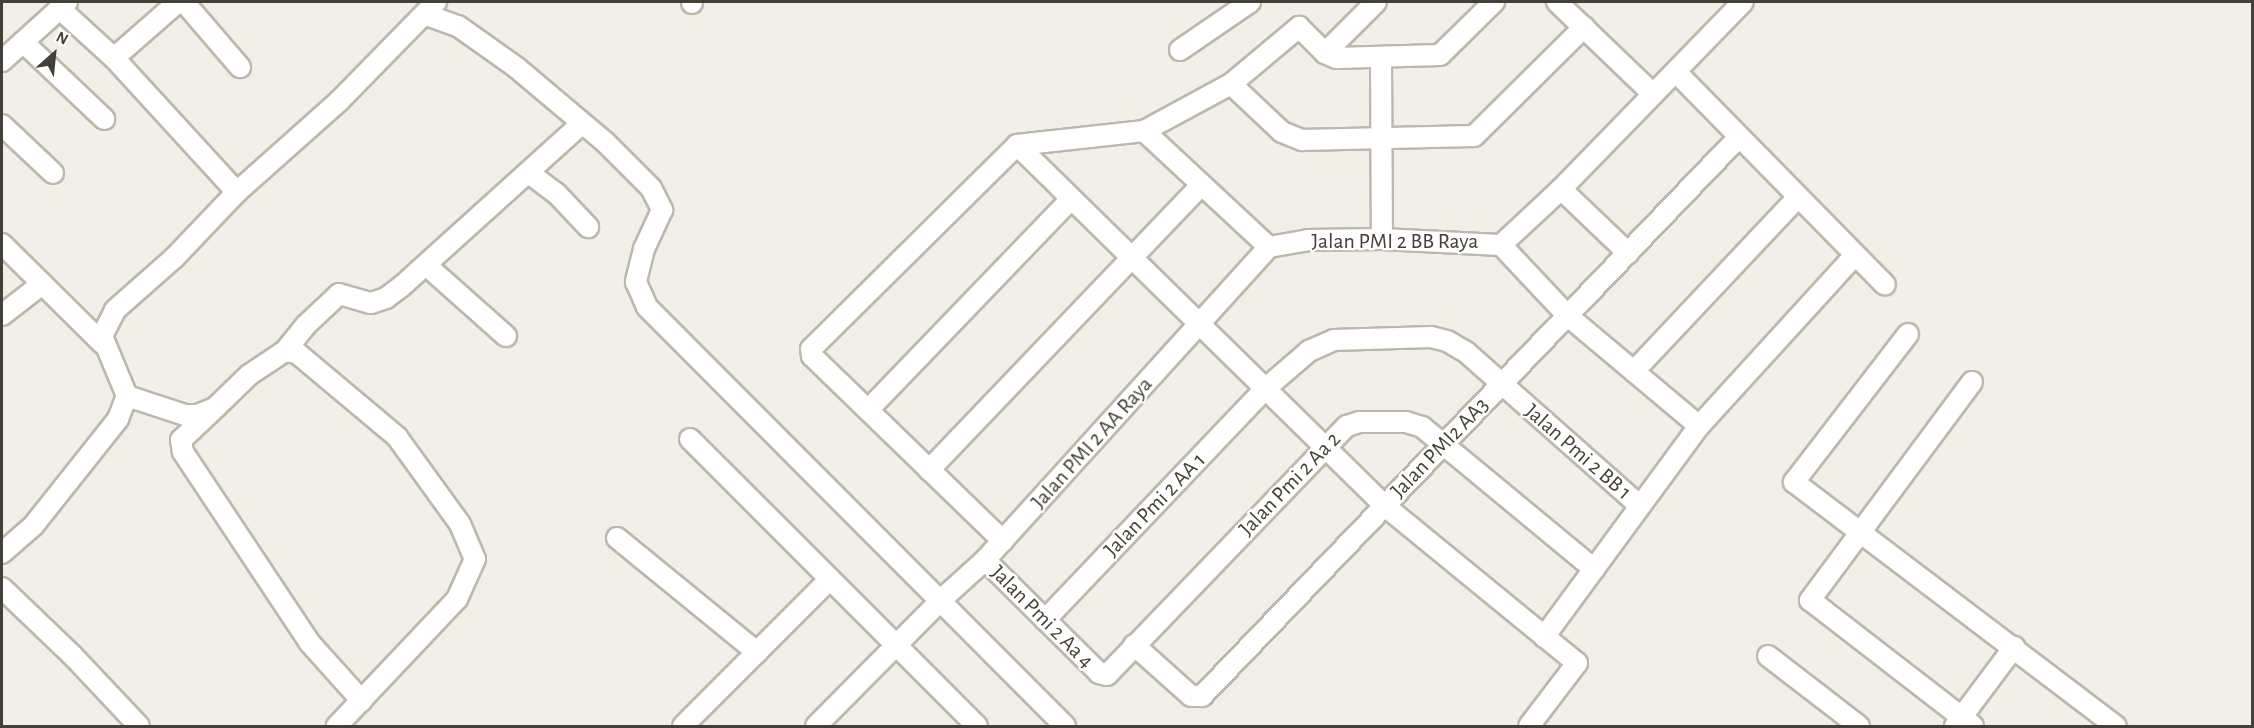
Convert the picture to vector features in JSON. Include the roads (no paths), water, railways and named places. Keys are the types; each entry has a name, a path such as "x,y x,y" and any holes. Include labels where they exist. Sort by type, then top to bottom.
{"street":[{"path":"114,58 178,2"},
{"path":"184,2 240,67"},
{"path":"1180,50 1250,2"},
{"path":"1325,53 1376,2"},
{"path":"1003,541 812,356 813,344 1017,145 1144,131 1231,84 1299,27 1325,53 1336,58 1381,60 1440,56 1494,2"},
{"path":"1557,2 1653,94"},
{"path":"1501,245 1561,189 1743,2"},
{"path":"2,61 63,5 237,192"},
{"path":"103,344 103,329 115,310 174,258 237,192 339,101 431,8 546,91 581,124 606,143 661,201 662,210 644,249 636,282 647,307 942,599 1065,726"},
{"path":"1231,84 1291,138 1380,140 1474,136 1584,27"},
{"path":"23,42 104,119"},
{"path":"1381,60 1382,239"},
{"path":"1676,72 1885,285"},
{"path":"362,701 309,642 183,452 181,440 249,375 285,351 306,325 339,294 379,302 426,266 581,124"},
{"path":"2,125 53,173"},
{"path":"1144,131 1200,186 1269,247 1197,325"},
{"name":"Jalan PMI2 AA3","path":"1134,645 1191,696 1202,696 1739,137"},
{"path":"1017,145 1197,325 1385,507 1577,663 1528,726"},
{"path":"528,173 556,193 588,227"},
{"path":"929,470 1200,186"},
{"path":"1561,189 1628,253"},
{"path":"1634,371 1798,197"},
{"path":"868,410 1071,199"},
{"name":"Jalan PMI 2 BB Raya","path":"1269,247 1308,240 1382,239 1501,245 1568,316 1699,426"},
{"path":"2,244 103,344 127,396 185,415 215,408"},
{"path":"1545,637 1699,426 1855,255"},
{"path":"426,266 506,336"},
{"path":"2,315 42,284"},
{"name":"Jalan PMI 2 AA Raya","path":"816,726 899,646 942,599 986,560 1197,325"},
{"path":"1908,334 1794,482 1862,530 2116,726"},
{"name":"Jalan Pmi 2 BB 1","path":"1265,389 1309,351 1334,340 1431,337 1466,352 1500,386 1640,506"},
{"path":"285,351 297,353 397,437 471,543 473,566 457,599 337,726"},
{"path":"1972,382 1810,600 1963,724 2014,647"},
{"name":"Jalan Pmi 2 AA 1","path":"1045,620 1265,389"},
{"path":"2,553 33,526 106,437 127,396"},
{"name":"Jalan Pmi 2 Aa 2","path":"1099,674 1113,672 1134,645 1325,448 1347,426 1359,422 1406,422 1422,427 1594,569"},
{"path":"690,439 899,646 964,722"},
{"path":"617,538 757,652"},
{"name":"Jalan Pmi 2 Aa 4","path":"986,560 1099,674"},
{"path":"683,726 830,579"},
{"path":"2,588 73,656 139,726"},
{"path":"1768,656 1859,726"}]}
